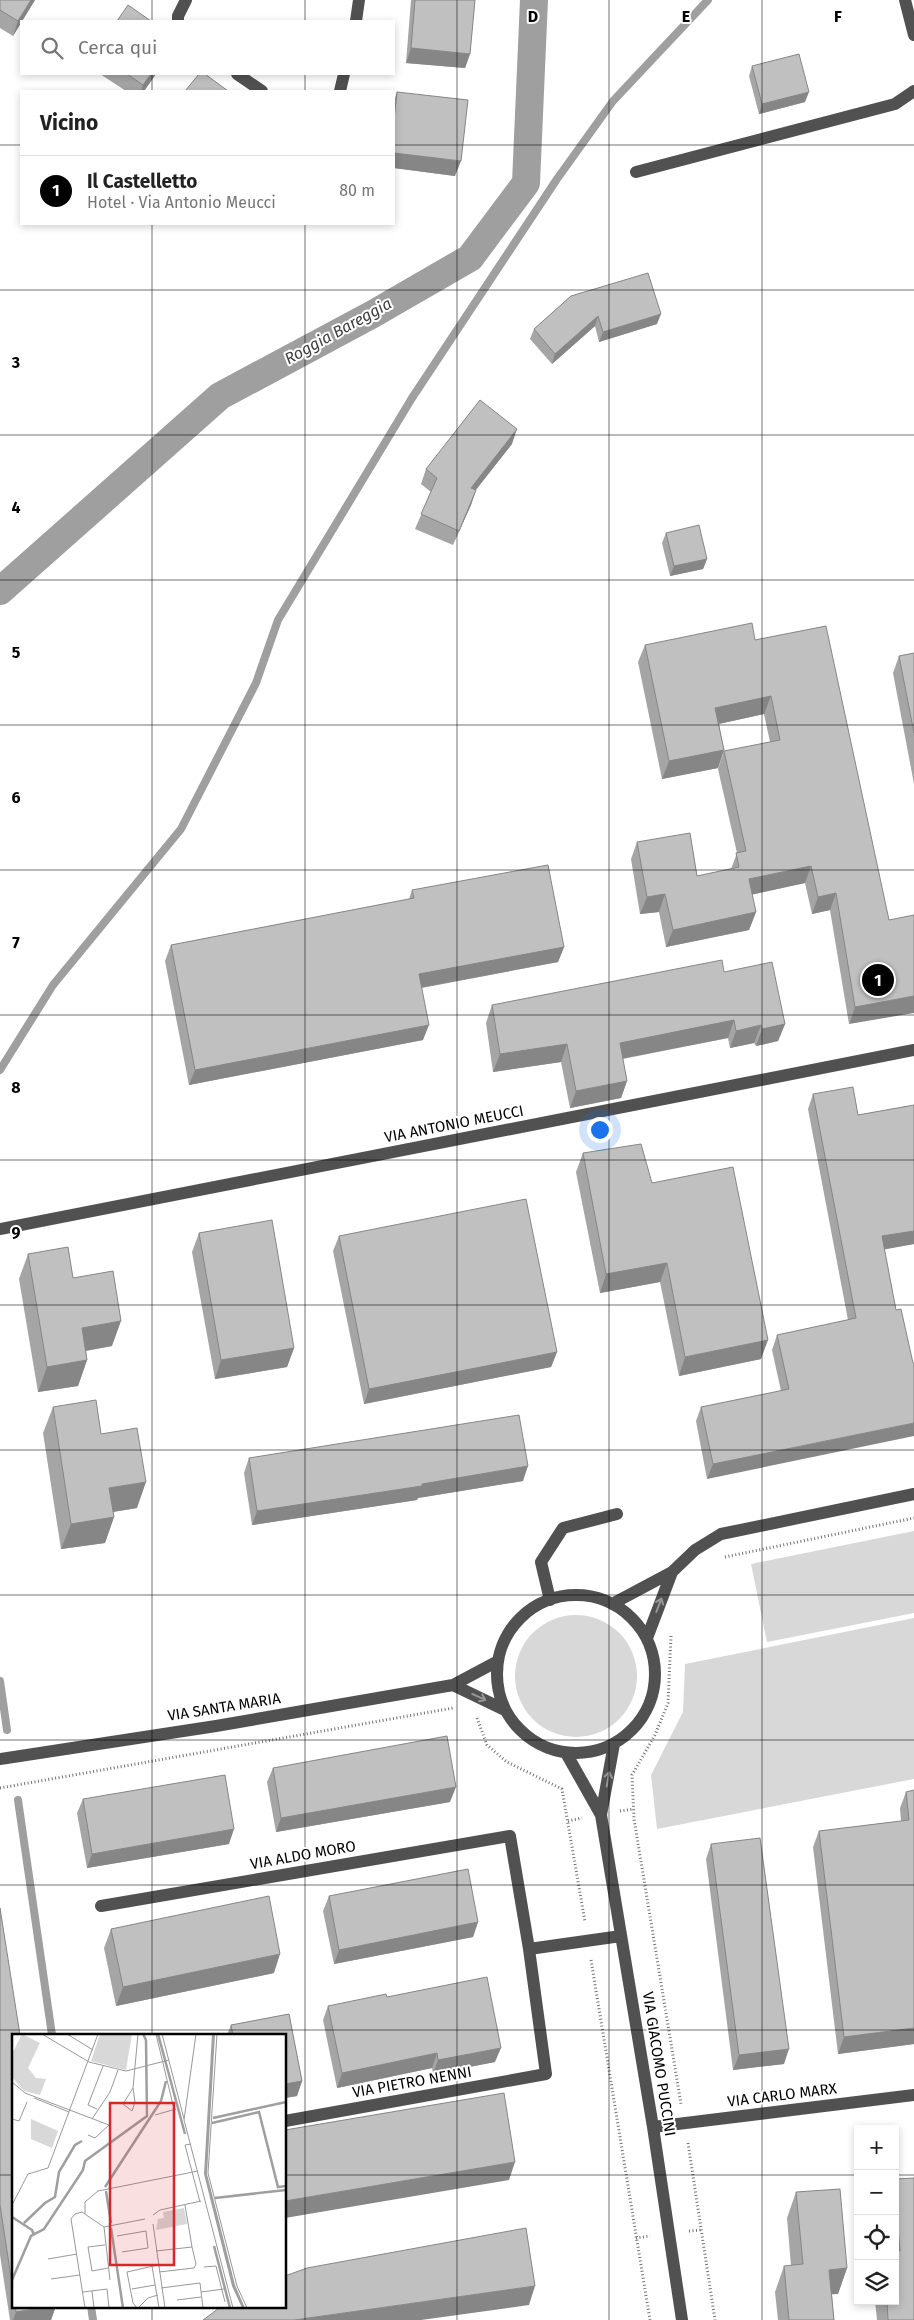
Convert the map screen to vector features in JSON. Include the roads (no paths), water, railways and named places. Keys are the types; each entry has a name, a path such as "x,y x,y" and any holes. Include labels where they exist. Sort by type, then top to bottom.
{"street":[{"path":"178,20 186,0"},
{"path":"356,20 360,0"},
{"path":"905,0 914,35"},
{"path":"238,75 261,90"},
{"path":"340,90 344,75"},
{"path":"636,172 896,104 914,91"},
{"name":"VIA ANTONIO MEUCCI","path":"0,1229 914,1050"},
{"path":"612,1604 672,1572 695,1550 721,1534 914,1494"},
{"path":"550,1600 541,1562 563,1528 616,1514"},
{"path":"647,1638 672,1572"},
{"path":"564,1596 589,1596 612,1604 632,1618 647,1638 655,1661 655,1686 648,1709 634,1729 614,1744 590,1752 566,1753 541,1745 520,1730 505,1710 498,1686 498,1661 506,1637 520,1618 541,1603 550,1600 564,1596"},
{"name":"VIA SANTA MARIA","path":"0,1759 216,1726 453,1685 498,1661"},
{"path":"453,1685 505,1710"},
{"name":"VIA GIACOMO PUCCINI","path":"601,1815 614,1744"},
{"name":"VIA GIACOMO PUCCINI","path":"566,1753 601,1815 654,2127 682,2320"},
{"name":"VIA ALDO MORO","path":"100,1906 510,1836 529,1949"},
{"path":"529,1949 622,1936"},
{"name":"VIA PIETRO NENNI","path":"286,2121 546,2074 529,1949"},
{"name":"VIA CARLO MARX","path":"654,2127 914,2095"}],"waterway":[{"name":"Roggia Bareggia","path":"0,591 220,396 373,314 470,258 526,183 534,0"},
{"path":"0,1070 53,985 181,829 256,683 278,620 412,398 557,179 613,101 708,0"},
{"path":"0,1681 7,1730"},
{"path":"18,1800 52,2034"},
{"path":"91,2308 93,2320"}],"place":[{"name":"Il Castelletto","path":"878,980"}]}
